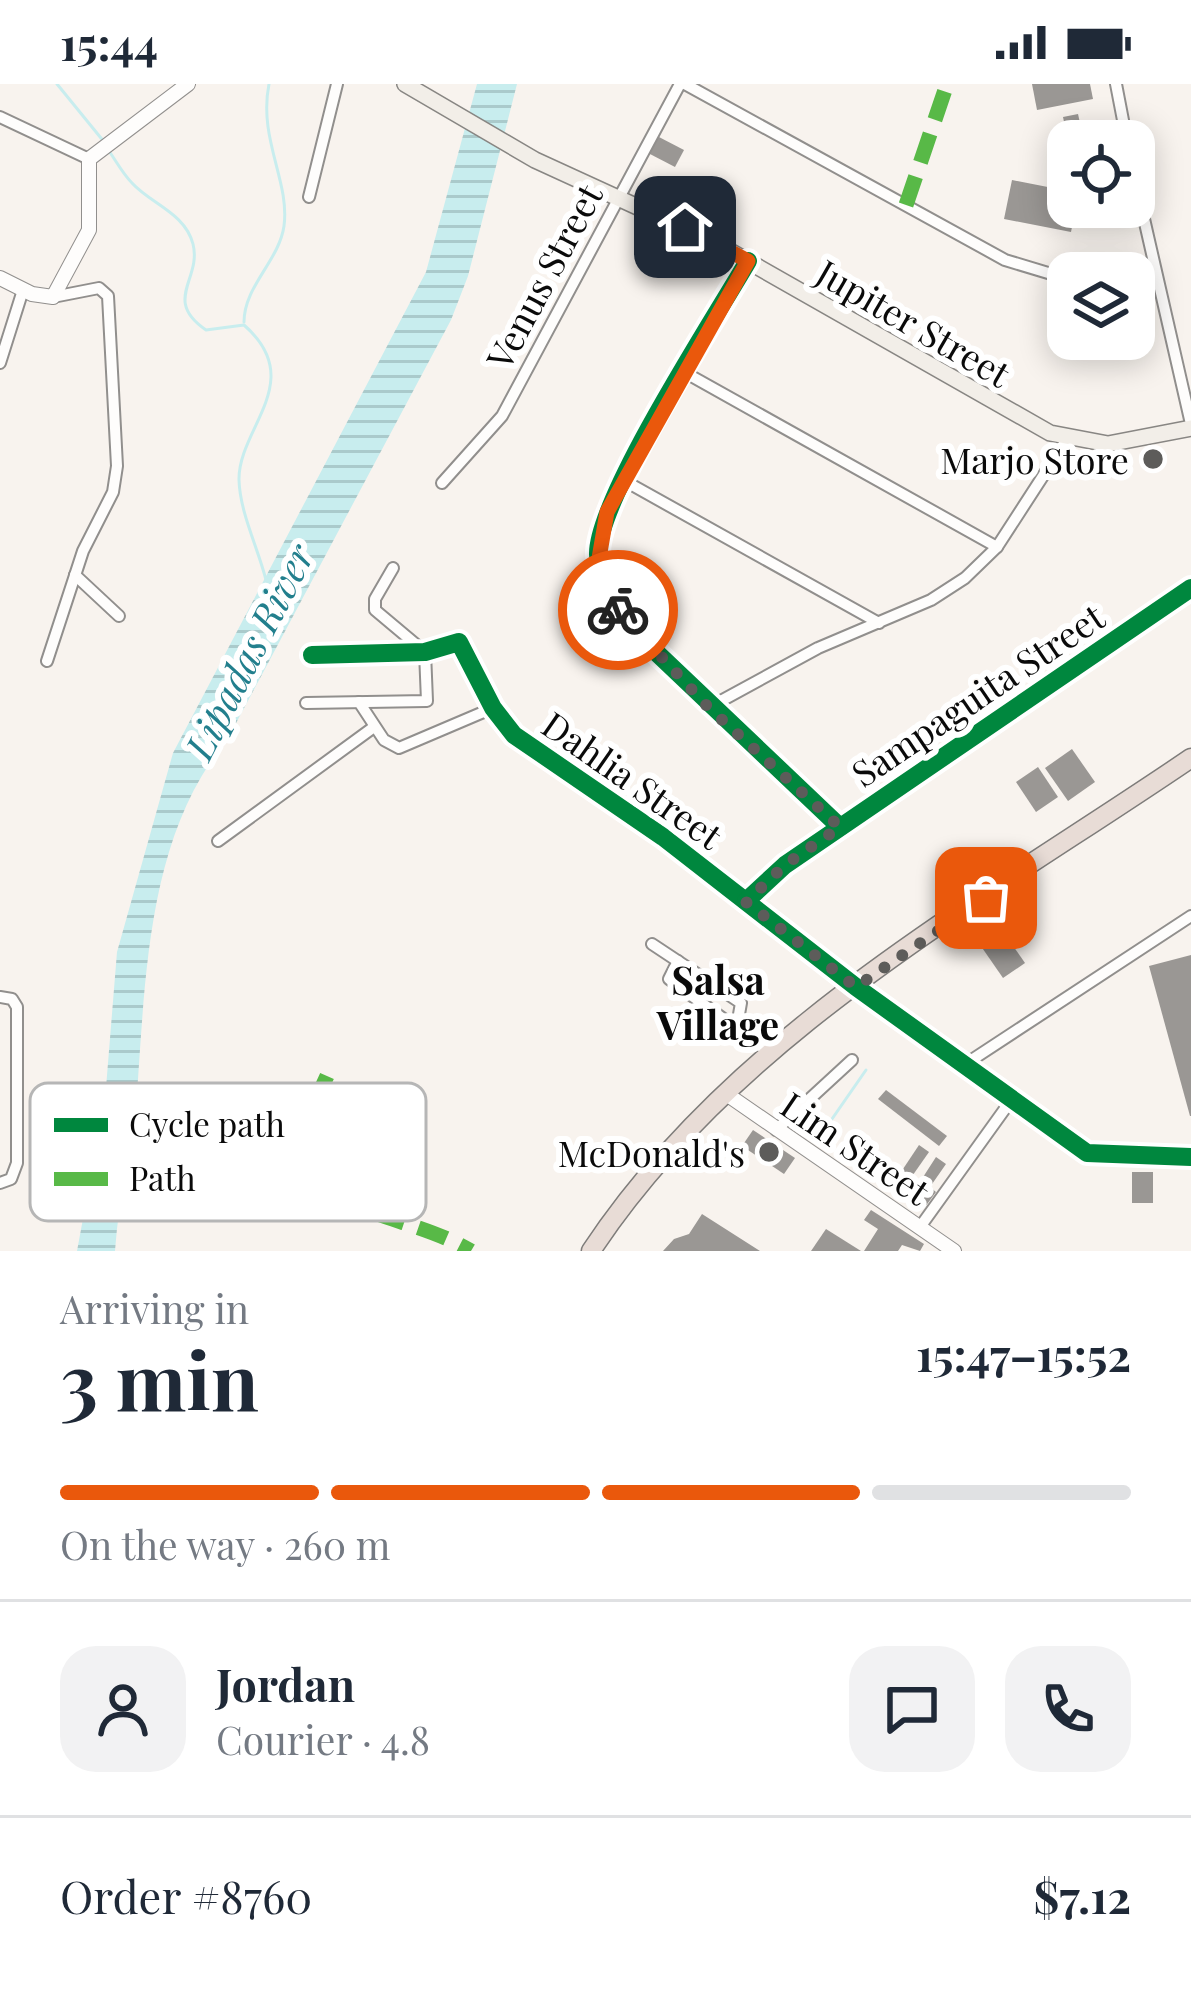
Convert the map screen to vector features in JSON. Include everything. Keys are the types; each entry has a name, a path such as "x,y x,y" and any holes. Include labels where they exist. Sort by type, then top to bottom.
{"highway":[{"path":"592,1251 664,1156 770,1055 856,987 1191,758"}],"main road":[{"name":"Jupiter Street","path":"405,84 535,160 748,261 1067,439 1108,444 1191,426"}],"street":[{"path":"53,297 88,230 89,159 188,84"},
{"path":"309,197 337,84"},
{"path":"682,84 1005,260 1047,273"},
{"name":"Venus Street","path":"442,483 502,416 682,84"},
{"path":"1116,84 1123,120"},
{"path":"0,117 89,159"},
{"path":"748,261 622,480 597,548 603,582 629,625 708,707 840,827"},
{"path":"1155,272 1191,426"},
{"path":"0,278 22,290 53,297 98,288 110,302 116,480 75,574 46,661"},
{"path":"0,363 22,290"},
{"path":"684,372 997,547"},
{"path":"708,707 818,648 948,590 997,547 1067,439"},
{"path":"622,480 879,623"},
{"path":"306,703 427,701 425,652 374,610 375,599 393,568"},
{"path":"75,574 119,616"},
{"name":"Sampaguita Street","path":"746,902 785,865 1191,589"},
{"name":"Dahlia Street","path":"425,652 459,642 493,708 514,735 1092,1156 1191,1157"},
{"path":"312,655 425,652"},
{"path":"358,702 391,746 408,748 493,708"},
{"path":"218,841 374,727"},
{"path":"964,1065 1191,916"},
{"path":"652,944 741,1004 738,1020"},
{"path":"678,961 668,979 729,1023 738,1020"},
{"path":"0,997 12,999 17,1007 17,1163 10,1179 0,1183"},
{"path":"738,1020 770,1055"},
{"path":"776,1130 852,1060"},
{"name":"Lim Street","path":"725,1093 954,1251"},
{"path":"920,1227 1012,1099"}],"water":[{"name":"Lipadas River","path":"477,84 517,84 468,276 451,320 227,740 182,815 157,900 137,1083 106,1083 117,952 173,753 426,272"},
{"path":"83,1221 118,1221 115,1251 77,1251"}],"building":[{"path":"1032,84 1090,84 1093,99 1037,110"},
{"path":"657,136 684,150 675,167 648,153"},
{"path":"1012,180 1047,187 1047,227 1004,219"},
{"path":"1072,749 1095,782 1068,801 1045,768"},
{"path":"1038,767 1058,797 1036,812 1016,782"},
{"path":"998,924 1025,963 1003,978 976,939"},
{"path":"1191,955 1191,1116 1190,1116 1149,966"},
{"path":"886,1090 947,1136 939,1146 878,1099"},
{"name":"McDonald's","path":"753,1130 795,1158 784,1174 742,1146"},
{"path":"919,1145 929,1152 908,1182 899,1175"},
{"path":"936,1157 946,1164 930,1187 936,1192 925,1207 918,1209 891,1191 898,1181 923,1198 916,1188"},
{"path":"1132,1172 1153,1172 1153,1203 1132,1203"},
{"path":"871,1210 924,1244 920,1251 902,1245 898,1251 864,1251 878,1229 864,1220"},
{"path":"702,1214 760,1251 663,1251 674,1239 689,1234"},
{"path":"826,1229 861,1251 811,1251"}],"waterway":[{"path":"57,84 105,143"},
{"path":"244,322 250,297 284,226 283,193 268,123 269,84"},
{"name":"Lipadas River","path":"109,151 132,183 189,233 194,257 185,299 193,319 206,330 244,325 262,346 270,366 265,404 248,442 239,480 266,580"},
{"path":"816,1142 866,1070"}],"marked path":[{"path":"906,205 947,84"},
{"path":"324,1083 327,1076"},
{"path":"399,1221 471,1251"}],"cycle path":[{"path":"748,261 636,452 603,528 599,565 611,598 638,635 840,827"},
{"path":"746,901 785,865 1191,588"},
{"path":"312,655 425,652 459,642 493,708 514,735 663,837 856,987 1087,1153 1191,1157"}],"way so far":[{"path":"618,610 708,707 840,827 785,865 746,902 856,987 986,898"}],"place":[{"name":"Marjo Store","path":"1153,459"},
{"name":"McDonald's","path":"769,1152"}],"district":[{"name":"Salsa Village","path":"718,1002"}],"route":[{"path":"618,610 598,564 597,548 607,512 748,261 685,227"}]}
